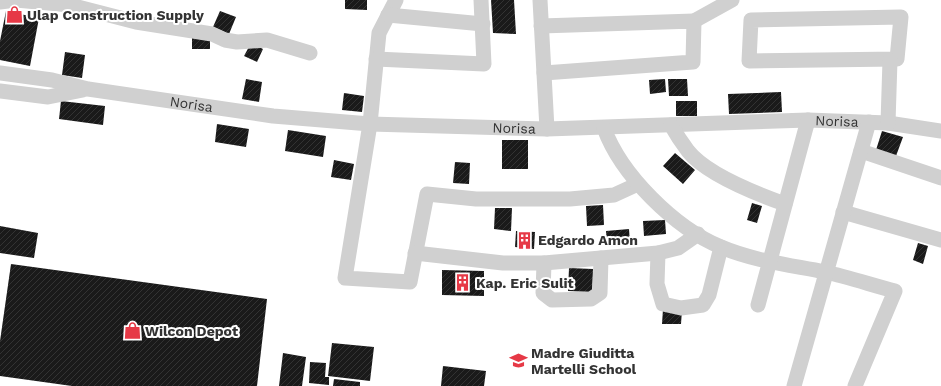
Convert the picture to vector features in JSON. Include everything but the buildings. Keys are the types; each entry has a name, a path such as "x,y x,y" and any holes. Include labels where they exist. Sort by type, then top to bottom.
{"street":[{"path":"0,2 16,0 70,5 136,22 212,34 225,40 237,42 267,40 310,53"},
{"path":"396,0 379,33 370,124 345,278 410,282 427,194 476,199 570,199 614,195 638,184"},
{"path":"376,59 484,64 481,0"},
{"path":"540,0 547,129"},
{"path":"541,26 694,21 732,0"},
{"path":"388,15 483,24"},
{"path":"901,17 897,59 890,60 749,61 751,20 901,17"},
{"path":"544,74 693,62 694,21"},
{"path":"888,123 890,60"},
{"name":"Norisa","path":"0,73 52,80 88,89 273,116 370,124 547,129 671,126 808,120 888,123 941,131"},
{"name":"Norisa","path":"0,91 48,97 88,89"},
{"path":"758,305 808,120"},
{"path":"794,386 825,272 869,122"},
{"path":"671,126 689,152 711,170 744,189 785,204"},
{"path":"604,128 609,143 618,158 638,184 668,213 698,234 721,247 770,262 825,272 895,291 855,386"},
{"path":"861,152 941,178"},
{"path":"843,212 941,240"},
{"path":"415,253 504,263 544,263 658,253 678,248 698,234"},
{"path":"658,253 657,284 663,304 681,308 703,305 709,295 721,247"},
{"path":"544,263 542,293 552,300 591,299 600,293 601,258"}],"place":[{"name":"Ulap Construction Supply","path":"14,15"},
{"name":"Edgardo Amon","path":"525,240"},
{"name":"Kap. Eric Sulit","path":"463,283"},
{"name":"Wilcon Depot","path":"132,331"},
{"name":"Madre Giuditta Martelli School","path":"518,361"}]}
